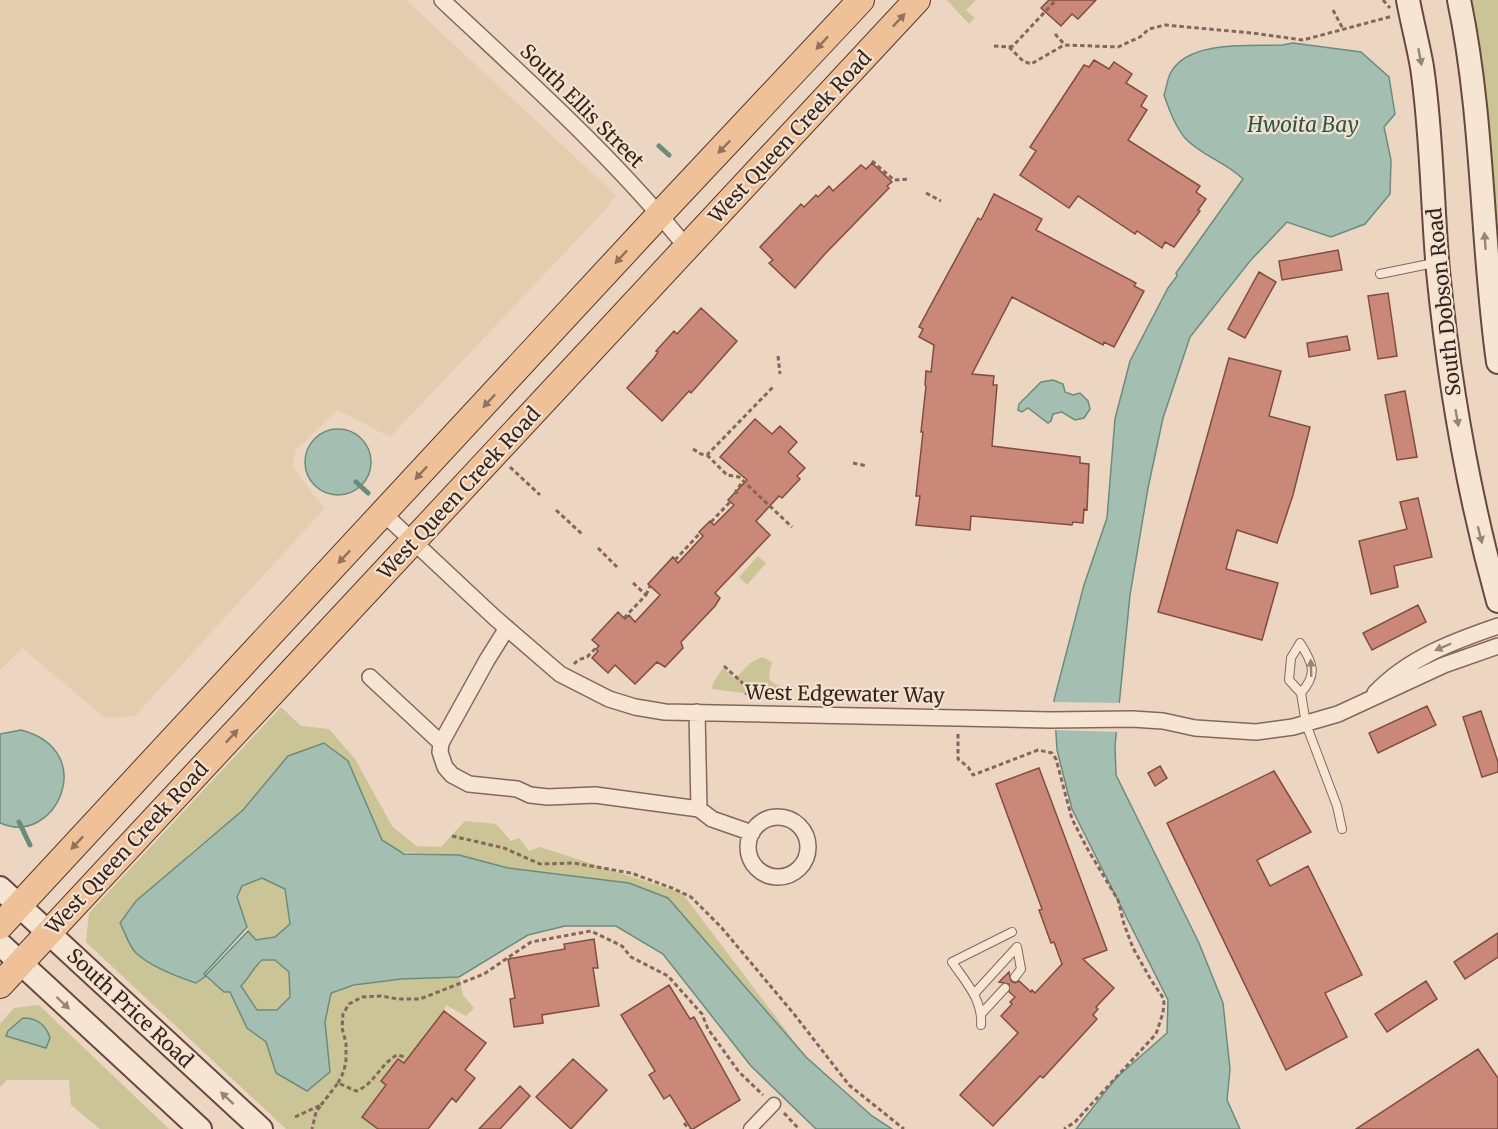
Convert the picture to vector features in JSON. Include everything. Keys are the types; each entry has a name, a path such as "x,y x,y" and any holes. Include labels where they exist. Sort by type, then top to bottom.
{"main road":[{"name":"West Queen Creek Road","path":"0,926 861,0"},
{"name":"West Queen Creek Road","path":"0,985 917,0"},
{"path":"1459,0 1472,83 1486,202 1488,286 1498,362"},
{"name":"South Dobson Road","path":"1401,8 1422,66 1437,262 1449,373 1479,534 1498,601"},
{"name":"South Price Road","path":"0,888 261,1129"},
{"name":"South Price Road","path":"0,944 200,1129"}],"street":[{"name":"South Ellis Street","path":"442,0 535,87 660,214 687,248"},
{"name":"West Edgewater Way","path":"384,514 560,674 609,699 635,707 665,712 1050,720 1132,719 1196,728 1256,732 1306,724 1338,714 1444,665 1498,646"},
{"name":"West Edgewater Way","path":"1369,700 1384,683 1424,656 1498,626"},
{"path":"507,628 441,743 440,752 445,767 452,775 469,784 517,789 530,795 595,795 699,809 712,819 752,833"},
{"path":"370,677 441,743"},
{"path":"697,712 699,809"},
{"path":"750,1129 774,1104"}],"lane":[{"path":"1380,274 1437,262"},
{"path":"1301,693 1311,682 1311,660 1300,643 1292,658 1289,680 1301,693 1306,724 1342,829"},
{"path":"981,1025 982,1013 974,994 952,962 1012,932"},
{"path":"974,994 1017,947 1021,969 1015,977"},
{"path":"982,1013 1005,988"}],"path":[{"path":"994,46 1013,46 1056,0"},
{"path":"1009,47 1023,61 1030,64 1065,45 1118,47 1140,37 1149,29 1165,25 1304,40 1401,8"},
{"path":"1332,10 1343,29"},
{"path":"1055,34 1065,45"},
{"path":"872,161 894,180 910,179"},
{"path":"926,193 941,201"},
{"path":"778,356 780,374"},
{"path":"707,455 774,387"},
{"path":"693,449 707,455 727,475 739,477 792,527"},
{"path":"853,463 867,466"},
{"path":"510,467 540,495"},
{"path":"737,494 736,491 743,482"},
{"path":"711,522 730,502"},
{"path":"556,510 583,535"},
{"path":"675,560 700,533"},
{"path":"598,548 617,567"},
{"path":"631,581 646,595"},
{"path":"624,618 646,595 650,586"},
{"path":"574,664 587,657 598,645"},
{"path":"724,666 747,688 746,695"},
{"path":"958,733 958,759 968,767 973,776 1038,750 1052,753 1056,759 1072,819 1114,891 1133,948 1164,1002 1161,1024 1156,1034 1075,1122 1064,1129"},
{"path":"452,836 504,848 540,864 574,863 631,873 691,897 721,927 794,1014 849,1085 904,1129"},
{"path":"312,1129 316,1112 338,1083 344,1071 346,1044 342,1028 343,1014 349,1004 362,997 420,999 484,974 531,942 591,931 622,946 631,957 668,976 702,1014 708,1029 739,1072 799,1129"},
{"path":"338,1083 356,1092 365,1088 388,1060 397,1055 405,1057"},
{"path":"295,1117 321,1105"},
{"path":"684,1123 689,1129"}],"shaded area":[{"path":"0,0 406,0 616,195 608,207 390,437 338,410 295,451 293,467 324,509 135,716 105,718 22,648 0,670"},
{"path":"947,0 976,0 966,10 975,18 969,24"},
{"path":"1470,0 1498,0 1498,262"},
{"path":"758,556 766,563 747,585 739,577"},
{"path":"762,657 772,662 769,676 771,681 784,687 776,697 712,689 713,683 723,668 735,679 750,663"},
{"path":"281,707 301,726 329,729 355,759 392,826 416,846 441,847 465,821 496,824 511,841 519,838 529,851 540,847 682,893 806,1057 668,898 508,868 459,855 401,852 382,840 348,761 288,756 243,810 188,855 135,952 177,977 205,976 212,983 230,992 247,1028 266,1042 276,1073 330,1072 325,1022 330,993 378,982 459,977 463,995 474,1008 466,1016 446,1005 444,1011 404,1063 398,1059 381,1081 391,1089 378,1129 286,1129 86,942 89,913"},
{"path":"262,878 285,889 290,924 275,937 256,940 249,933 237,897 242,885"},
{"path":"262,960 275,960 289,972 290,997 277,1010 257,1010 240,986"},
{"path":"39,1005 169,1129 100,1129 71,1105 69,1080 7,1080 0,1087 0,1024 14,1008"}],"water":[{"name":"Hwoita Bay","path":"1293,43 1361,52 1389,77 1395,114 1384,127 1391,160 1390,194 1365,224 1331,237 1287,222 1250,261 1190,337 1163,418 1148,488 1130,595 1115,746 1116,775 1199,943 1223,1003 1230,1069 1227,1100 1240,1129 1076,1129 1116,1078 1167,1033 1168,1000 1072,809 1057,750 1054,700 1084,585 1107,518 1115,419 1130,361 1168,288 1177,276 1176,273 1243,179 1185,138 1175,123 1164,95 1171,72 1191,54 1221,47"},
{"path":"1053,380 1063,384 1065,392 1073,395 1080,393 1088,401 1090,409 1084,418 1075,420 1062,412 1053,414 1048,423 1028,408 1022,412 1018,410 1019,404 1041,382"},
{"path":"344,429 362,438 369,449 371,462 369,475 362,486 351,493 332,495 314,486 307,475 305,456 314,438 325,431"},
{"path":"21,730 45,741 59,757 64,775 61,794 52,810 38,822 20,827 0,823 0,734"},
{"path":"324,743 348,761 382,840 404,854 459,855 508,868 629,883 668,898 806,1057 872,1116 892,1129 816,1129 751,1066 663,954 616,926 565,926 528,935 459,977 401,979 354,985 331,993 325,1022 330,1072 307,1091 276,1073 266,1042 247,1028 230,992 224,992 206,976 196,983 149,963 136,953 120,923 136,901 243,810 288,756","holes":["262,878 285,889 290,924 275,937 256,940 248,931 205,976 204,974 247,927 237,897 242,886","262,960 275,960 289,972 290,997 277,1010 257,1010 241,986"]},
{"path":"23,1018 37,1021 46,1029 50,1038 46,1048 6,1036 8,1031"}],"pier":[{"path":"1051,702 1123,703 1120,732 1053,730"}],"building":[{"path":"1049,0 1096,0 1078,19 1072,14 1061,26 1041,8"},
{"path":"1094,60 1109,69 1114,62 1132,74 1126,83 1147,96 1141,106 1147,110 1128,140 1200,186 1196,192 1206,199 1174,247 1165,242 1162,248 1137,231 1135,234 1078,196 1069,208 1020,175 1036,151 1030,147 1084,65 1089,67"},
{"path":"872,163 892,182 887,186 889,188 795,288 769,263 773,260 760,247 801,204 804,207 829,186 833,191 861,165 866,169"},
{"path":"994,194 1042,219 1036,230 1136,283 1134,286 1144,291 1114,347 1104,342 1103,345 1012,297 972,374 994,376 993,385 997,385 992,446 1080,457 1080,463 1089,464 1087,510 1084,509 1083,523 1073,522 1072,525 971,516 970,530 916,525 920,496 916,496 923,432 921,432 926,371 931,372 934,345 919,337 923,329 919,327 978,218 981,220"},
{"path":"1338,250 1342,270 1282,280 1279,261"},
{"path":"1259,272 1276,282 1245,338 1228,329"},
{"path":"1388,293 1397,356 1378,359 1368,296"},
{"path":"701,308 737,341 691,393 689,391 662,421 627,388 674,331 677,334"},
{"path":"1347,336 1350,350 1309,357 1307,343"},
{"path":"1229,358 1281,371 1269,416 1310,427 1293,495 1277,543 1237,530 1226,569 1278,583 1262,640 1158,612"},
{"path":"1405,391 1417,457 1397,460 1385,395"},
{"path":"755,419 772,434 780,426 797,442 788,452 805,468 797,476 800,479 782,498 779,496 756,521 770,535 715,593 720,598 715,606 681,642 683,648 665,667 657,662 635,684 615,665 608,673 592,658 599,646 592,640 618,612 625,619 629,615 635,622 660,595 648,584 673,557 678,563 703,536 699,532 710,521 714,525 734,505 728,500 747,480 720,457"},
{"path":"1418,498 1432,557 1394,566 1398,587 1371,594 1359,541 1407,529 1400,502"},
{"path":"1418,605 1426,622 1372,650 1363,633"},
{"path":"1427,706 1436,725 1378,753 1369,733"},
{"path":"1481,711 1498,762 1498,772 1482,777 1463,717"},
{"path":"1160,766 1167,778 1155,786 1148,773"},
{"path":"1039,768 1107,950 1083,959 1114,988 1096,1007 1098,1009 1093,1015 1097,1019 1043,1078 1040,1076 993,1126 960,1095 1018,1033 1001,1016 1015,997 1009,992 1009,984 999,982 1009,972 1011,981 1015,983 1019,981 1035,993 1062,964 1054,942 1051,943 1039,910 1042,909 996,784"},
{"path":"1274,771 1311,832 1257,860 1270,886 1308,866 1362,975 1325,993 1347,1037 1286,1070 1167,823"},
{"path":"1498,933 1498,957 1465,979 1454,962"},
{"path":"594,939 598,968 593,968 599,1006 542,1015 543,1023 514,1027 510,999 515,998 508,959 565,949 564,944"},
{"path":"1426,981 1437,999 1387,1032 1375,1014"},
{"path":"669,985 690,1019 694,1017 740,1100 693,1129 670,1095 664,1099 649,1075 655,1071 621,1015"},
{"path":"444,1011 486,1043 465,1070 475,1078 456,1102 452,1098 428,1129 378,1129 362,1117 386,1085 381,1081 398,1059 404,1063"},
{"path":"1478,1049 1498,1078 1498,1129 1356,1129"},
{"path":"573,1059 607,1090 571,1129 536,1097"},
{"path":"520,1086 530,1096 500,1129 479,1129"}],"waterway":[{"path":"659,146 669,155"},
{"path":"356,482 368,493"},
{"path":"19,822 30,845"}]}
